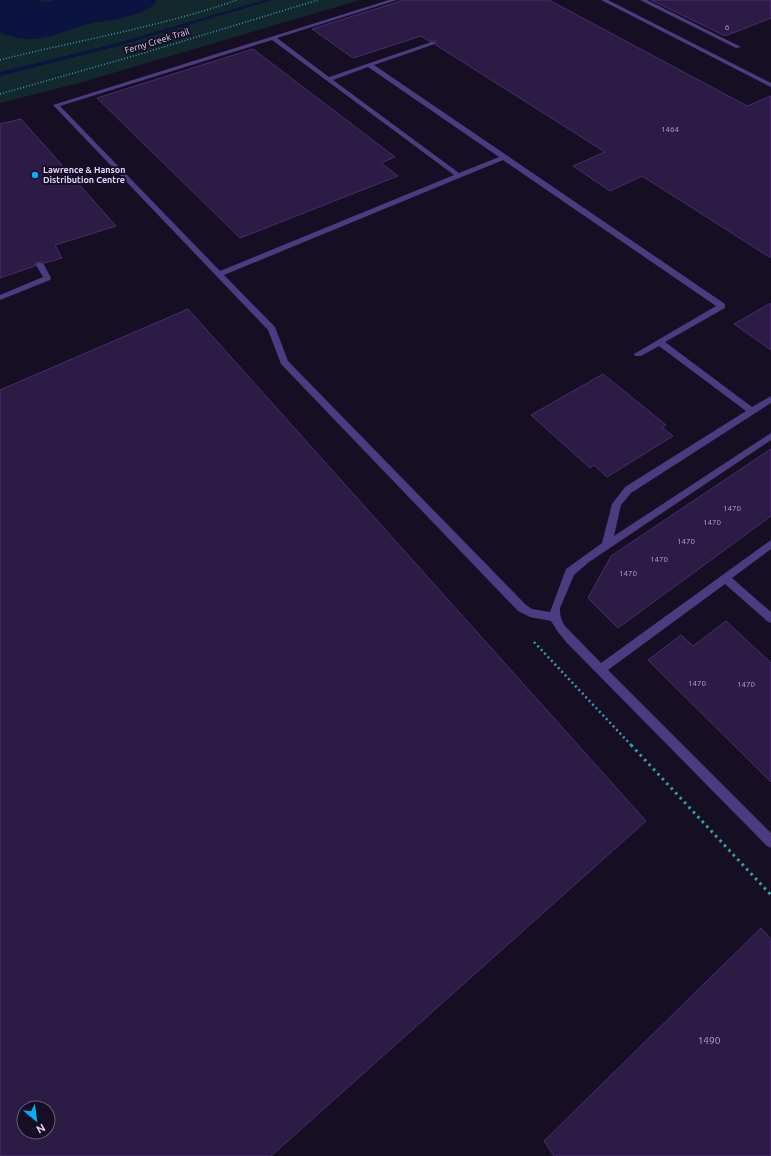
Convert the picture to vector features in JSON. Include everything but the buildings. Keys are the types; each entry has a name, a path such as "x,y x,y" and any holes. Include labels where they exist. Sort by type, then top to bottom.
{"lane":[{"path":"394,0 56,105 272,330 284,362 522,608 530,612 555,617"},
{"path":"604,0 771,85"},
{"path":"643,0 738,47"},
{"path":"273,38 459,176"},
{"path":"329,79 433,43"},
{"path":"369,65 722,306 638,354"},
{"path":"219,274 504,157"},
{"path":"0,298 47,278 40,265"},
{"path":"659,342 752,411"},
{"path":"606,546 617,504 628,490 771,399"},
{"path":"771,436 586,559 570,572 555,608 555,617 563,631 771,842"},
{"path":"601,669 771,544"},
{"path":"725,578 771,618"}],"path":[{"path":"0,60 199,13 237,0"},
{"name":"Ferny Creek Trail","path":"0,94 144,53 318,0"},
{"path":"534,642 771,895"}],"green space":[{"path":"0,0 360,0 79,83 0,103"}],"shaded area":[{"path":"0,0 38,0 45,2 55,0 156,0 156,3 140,13 130,16 84,25 46,37 25,39 0,33"}],"waterway":[{"path":"0,74 116,45 270,0"}],"place":[{"name":"Lawrence & Hanson Distribution Centre","path":"35,175"}]}
